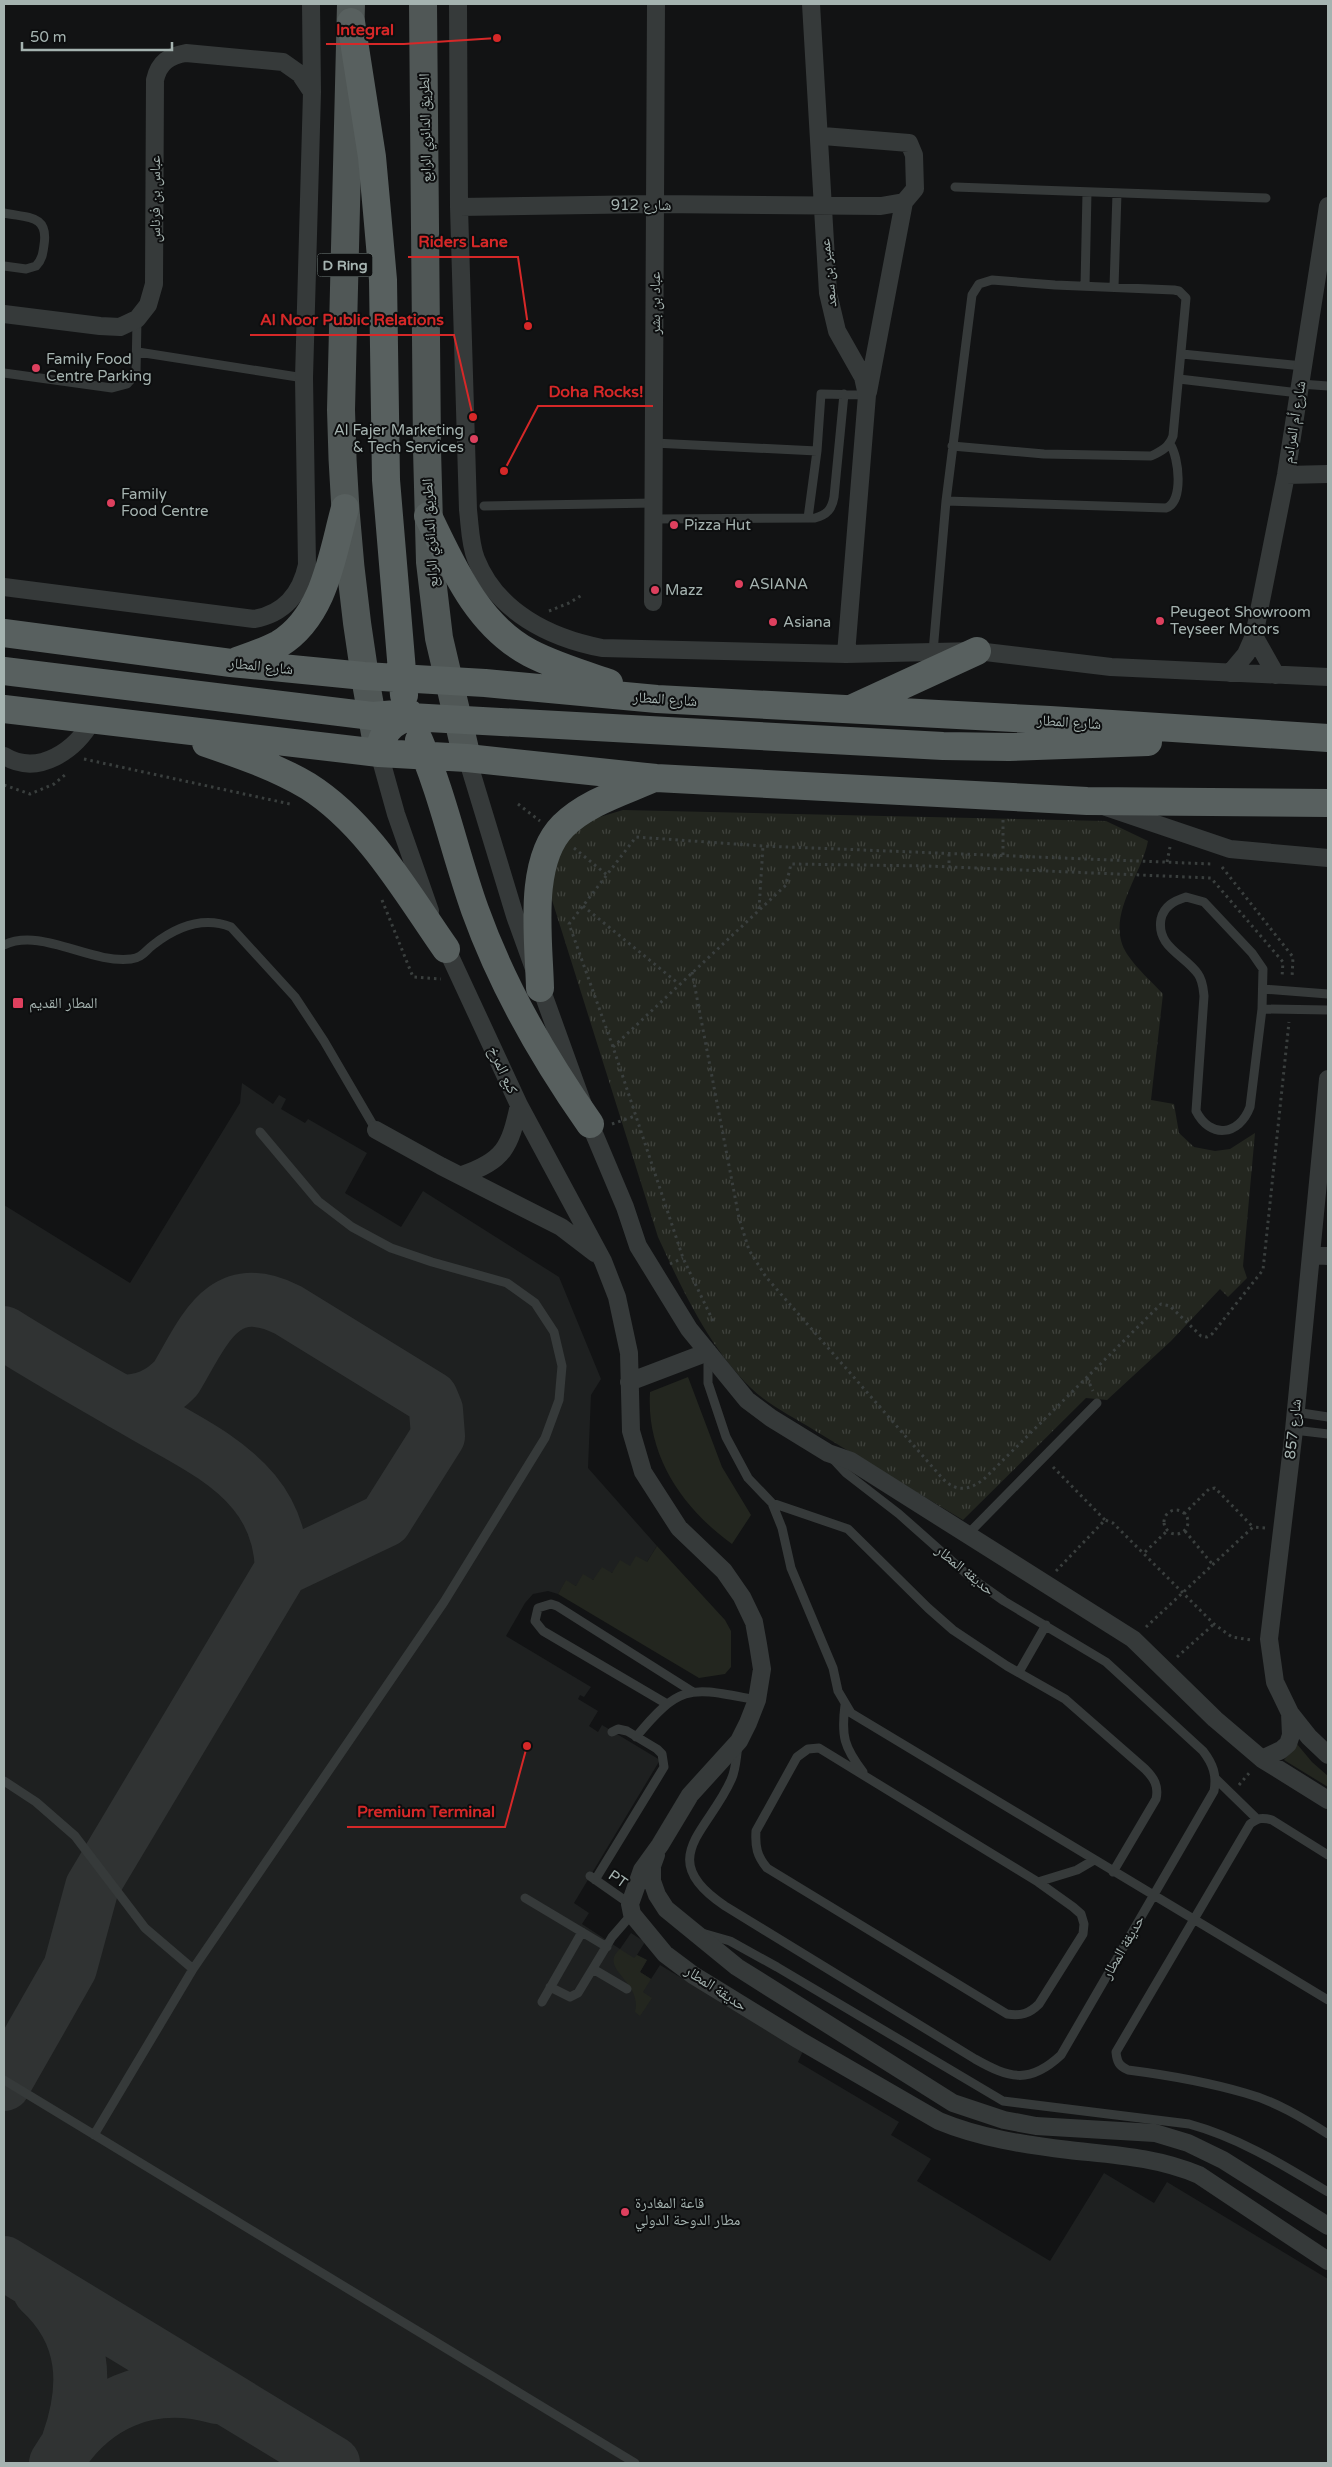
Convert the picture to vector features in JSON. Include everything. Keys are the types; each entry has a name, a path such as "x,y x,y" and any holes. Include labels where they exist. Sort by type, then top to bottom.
{"highway":[{"path":"351,13 378,212 383,280 386,480 402,678 409,716 424,754 475,910 498,967 544,1056 590,1124"},
{"path":"232,663 279,644 303,623 313,609 323,587 345,508"},
{"path":"428,516 469,594 480,611 506,637 528,652 551,663 658,699"},
{"name":"شارع المطار","path":"4,633 232,663 364,676 447,680 658,699 1328,738"},
{"path":"849,710 977,652"},
{"path":"4,671 372,716 409,716 952,746 1009,747 1300,736"},
{"path":"364,676 386,685 398,698 422,735 436,747 467,758"},
{"path":"379,753 382,736 386,730 396,722 436,701 444,692 447,680"},
{"path":"4,709 379,753 424,754 656,778 1087,800 1328,803"},
{"path":"157,726 258,762 310,787 362,833 446,949"},
{"path":"540,988 540,879 552,842 564,825 586,810 656,778"}],"main road":[{"name":"الطريق الدائري الرابع","path":"423,4 428,516 436,625 447,680 467,758"},
{"name":"D Ring","path":"351,13 341,410 345,508 364,676 379,753"}],"street":[{"path":"4,587 244,618 265,617 280,609 298,591 305,574 307,555 304,378 312,92 310,4"},
{"path":"458,4 459,208 468,491 472,544 482,572 500,595 517,612 550,633 576,643 602,648 846,654 977,652 1111,667 1328,677"},
{"name":"عباد بن بشر","path":"654,602 656,4"},
{"name":"عمير بن سعد","path":"811,4 828,293 831,313 846,349 863,378 867,395 846,654"},
{"path":"311,36 296,54 283,62 300,74 312,92"},
{"name":"عباس بن فرناس","path":"137,319 148,305 154,284 155,80 157,71 169,58 186,53 283,62"},
{"path":"823,136 909,143 914,155 915,190 904,202 867,395"},
{"name":"شارع 912","path":"459,208 655,204 881,206 904,202"},
{"name":"شارع أم المرادم","path":"1230,673 1246,654 1254,636 1286,475 1328,206"},
{"path":"4,314 120,327 137,319"},
{"path":"1286,475 1328,474"},
{"path":"1254,636 1276,675"},
{"path":"4,756 19,763 31,764 51,759 82,738 93,719"},
{"name":"كبع المرخ","path":"379,753 407,848 460,981 519,1105 603,1261 623,1319 629,1353 629,1382"},
{"path":"467,758 515,916 540,988 590,1124 625,1207 638,1246 676,1310 708,1352 629,1382"},
{"path":"1087,800 1207,843 1230,849 1324,862"},
{"name":"شارع 857","path":"1262,1759 1281,1750 1288,1744 1292,1735 1290,1713 1275,1682 1269,1639 1294,1421 1320,1255 1328,1078"},
{"path":"462,1175 489,1165 503,1152 512,1135 519,1105"},
{"path":"376,1130 561,1227 603,1261"},
{"name":"حديقة المطار","path":"708,1352 747,1400 771,1418 828,1453 850,1461 1133,1640 1215,1719 1262,1759 1328,1800"},
{"name":"حديقة المطار","path":"629,1382 631,1431 643,1472 679,1528 724,1571 742,1598 754,1622 762,1669 757,1700 739,1741 690,1795 660,1845 642,1870 631,1909 665,1954 693,1975 799,2040 940,2121 964,2131 1031,2144 1139,2157 1177,2165 1200,2175 1328,2260"},
{"path":"1290,1713 1309,1737 1328,1755"},
{"path":"660,1845 652,1866 652,1881 657,1895 666,1909 737,1967 953,2103 1004,2120 1036,2126 1155,2133 1188,2143 1223,2160 1328,2226"}],"lane":[{"path":"954,187 1266,198"},
{"path":"1085,286 1087,192"},
{"path":"1114,287 1117,193"},
{"path":"4,213 36,219 43,224 46,232 42,257 36,266 26,269 4,266"},
{"path":"933,652 946,501 952,446 974,288 979,284 992,280 1174,290 1183,294 1187,303 1170,444 1178,461 1176,499 1171,506 1166,508 946,501"},
{"path":"4,373 112,388 127,384 136,374 138,352 137,319"},
{"path":"138,352 304,378"},
{"path":"1182,354 1302,366"},
{"path":"1179,379 1299,388 1328,386"},
{"path":"808,518 817,451 821,394 867,395"},
{"path":"484,506 808,518 823,516 833,504 844,394"},
{"path":"654,443 817,451"},
{"path":"952,446 1044,454 1151,456 1170,444"},
{"path":"1186,897 1204,902 1259,962 1263,969 1262,1009 1250,1107 1245,1120 1235,1127 1224,1130 1211,1128 1201,1122 1196,1111 1204,996 1203,982 1197,972 1168,947 1162,935 1162,917 1165,909 1175,901 1186,897"},
{"path":"4,945 22,939 106,959 132,959 143,956 152,946 188,924 204,922 221,923 231,927 294,997 324,1041 376,1130"},
{"path":"1263,989 1328,994"},
{"path":"1262,1009 1328,1010"},
{"path":"94,2135 193,1969 444,1602 546,1438 559,1400 562,1366 554,1332 535,1303 507,1283 399,1251 352,1228 318,1201 260,1132"},
{"path":"708,1352 708,1383 726,1437 748,1478 772,1503 782,1528 791,1568 833,1668 838,1691 844,1705 861,1721 1328,2000"},
{"path":"966,1536 1097,1403"},
{"path":"1294,1421 1328,1417"},
{"path":"1294,1421 1328,1434"},
{"name":"حديقة المطار","path":"739,1741 734,1771 730,1782 691,1847 689,1863 691,1870 693,1876 703,1889 725,1906 1006,2075 1016,2076 1034,2072 1052,2064 1061,2054 1214,1791 1216,1780 1214,1769 1203,1751 1106,1662 1004,1601 970,1577 899,1514 846,1473 828,1453"},
{"path":"772,1503 839,1525 857,1536 928,1608 973,1644 1065,1699 1090,1719 1154,1778 1158,1790 1156,1799 1113,1872"},
{"path":"667,1704 543,1631 535,1621 538,1608 550,1604 557,1606 693,1692"},
{"path":"1019,1672 1046,1625"},
{"path":"612,1732 623,1729 636,1736 667,1704 683,1693 712,1692 757,1700"},
{"path":"844,1705 842,1725 845,1744 866,1776"},
{"name":"PT","path":"631,1909 593,1878 664,1767 662,1754 636,1736"},
{"path":"819,1748 1038,1882 1081,1914 1082,1934 1039,2004 1032,2011 1016,2015 1007,2014 767,1868 758,1858 755,1845 756,1831 802,1753 808,1749 819,1748"},
{"path":"1216,1780 1257,1819"},
{"path":"4,1781 36,1802 75,1836 145,1928 193,1969"},
{"path":"1328,1855 1265,1817 1257,1819 1250,1824 1116,2052 1117,2060 1121,2066 1128,2070 1177,2077 1246,2093 1293,2114 1328,2134"},
{"path":"1038,1882 1078,1870 1094,1860"},
{"path":"525,1898 607,1947"},
{"path":"550,1987 565,1996 575,1996 631,1909"},
{"path":"695,1931 730,1941 777,1966 1002,2101 1189,2124 1248,2146 1328,2192"},
{"path":"542,2002 582,1932"},
{"path":"593,1968 627,1989"},
{"path":"4,2080 635,2463"}],"path":[{"path":"78,764 85,758 295,805"},
{"path":"4,784 30,794 54,784 72,769"},
{"path":"1003,855 1002,819 1011,819"},
{"path":"713,1321 683,1258 613,1047 569,924 636,837 763,846 1220,864 1293,957 1291,991"},
{"path":"1162,841 1170,845 1167,862"},
{"path":"759,910 763,846"},
{"path":"949,854 949,867"},
{"path":"613,1047 786,885 791,864 949,867 1211,878 1283,962 1282,977 1292,981"},
{"path":"380,893 413,977 460,981"},
{"path":"583,906 679,984"},
{"path":"724,936 728,939"},
{"path":"692,972 739,1218 749,1250 766,1277 943,1479 956,1488 964,1489 972,1488 985,1478 1161,1304 1170,1306 1201,1336 1207,1337 1212,1334 1263,1270 1290,1009"},
{"path":"1044,1458 1105,1520 1119,1526 1214,1624 1232,1637 1250,1640"},
{"path":"1184,1514 1209,1489 1215,1488 1253,1528"},
{"path":"1180,1511 1184,1514 1188,1522 1185,1531 1176,1535 1167,1531 1163,1521 1169,1512 1180,1511"},
{"path":"1044,1584 1105,1520"},
{"path":"1133,1640 1253,1528 1282,1528"},
{"path":"1145,1552 1167,1531"},
{"path":"1185,1531 1213,1565"},
{"path":"1165,1669 1214,1624"},
{"path":"1231,1794 1262,1759"}],"shaded area":[{"path":"242,1083 273,1104 279,1095 286,1099 281,1109 305,1123 308,1119 367,1153 345,1193 401,1227 423,1191 559,1277 601,1379 591,1395 588,1468 657,1546 647,1562 630,1566 576,1586 566,1581 558,1594 548,1591 533,1594 525,1603 506,1636 591,1687 584,1697 580,1695 578,1699 598,1711 589,1726 598,1732 602,1725 660,1760 574,1903 589,1913 582,1924 620,1949 631,1933 645,1942 637,1955 647,1960 640,1972 651,1979 660,1965 803,2051 798,2062 899,2122 891,2135 931,2159 917,2181 1050,2261 1104,2173 1154,2203 1167,2182 1328,2279 1328,2463 4,2463 4,1205 130,1283 240,1103"}],"green space":[{"path":"623,810 1106,821 1148,841 1126,898 1120,926 1121,940 1127,954 1163,994 1151,1100 1174,1104 1179,1133 1194,1147 1215,1151 1230,1149 1255,1133 1243,1266 1247,1278 1228,1297 1220,1289 1171,1341 1107,1400 1086,1398 963,1520 765,1400 736,1372 709,1336 677,1277 658,1237 546,881 567,837 593,819"},
{"path":"688,1377 722,1467 751,1515 732,1544 714,1530 683,1497 661,1458 654,1437 650,1415 650,1392"},
{"path":"657,1546 725,1620 731,1631 731,1667 725,1674 699,1678 558,1594 566,1580 576,1586 583,1574 593,1580 602,1567 612,1573 620,1560 630,1566 636,1556 647,1562"},
{"path":"1297,1744 1312,1762 1328,1776 1328,1787 1284,1760"},
{"path":"620,1949 634,1958 637,1955 647,1960 640,1972 651,1979 643,1992 652,1998 640,2016 635,2012 636,2001 633,1992 614,1963 614,1956"}],"taxiway":[{"path":"120,1402 144,1399 164,1389 176,1378 196,1343 218,1314 231,1305 247,1300 266,1302 288,1310 431,1398 436,1410 438,1436 385,1520 282,1569"},
{"path":"4,1333 189,1441 217,1459 243,1480 261,1501 275,1528 280,1548 282,1569 92,1887 70,1968 4,2084"},
{"path":"4,2263 333,2463"},
{"path":"40,2291 56,2308 67,2325 75,2343 79,2362 79,2402 68,2443"},
{"path":"56,2463 70,2442 86,2425 104,2411 124,2401 145,2394 168,2391 192,2392 217,2397"}],"place":[{"name":"Integral","path":"497,38"},
{"name":"Riders Lane","path":"528,326"},
{"name":"Family Food Centre Parking","path":"36,368"},
{"name":"Al Noor Public Relations","path":"473,417"},
{"name":"Al Fajer Marketing & Tech Services","path":"474,439"},
{"name":"Doha Rocks!","path":"504,471"},
{"name":"Family Food Centre","path":"111,503"},
{"name":"Pizza Hut","path":"674,525"},
{"name":"ASIANA","path":"739,584"},
{"name":"Mazz","path":"655,590"},
{"name":"Peugeot Showroom Teyseer Motors","path":"1160,621"},
{"name":"Asiana","path":"773,622"},
{"name":"المطار القديم","path":"18,1003"},
{"name":"Premium Terminal","path":"527,1746"},
{"name":"قاعة المغادرة مطار الدوحة الدولي","path":"625,2212"}]}
